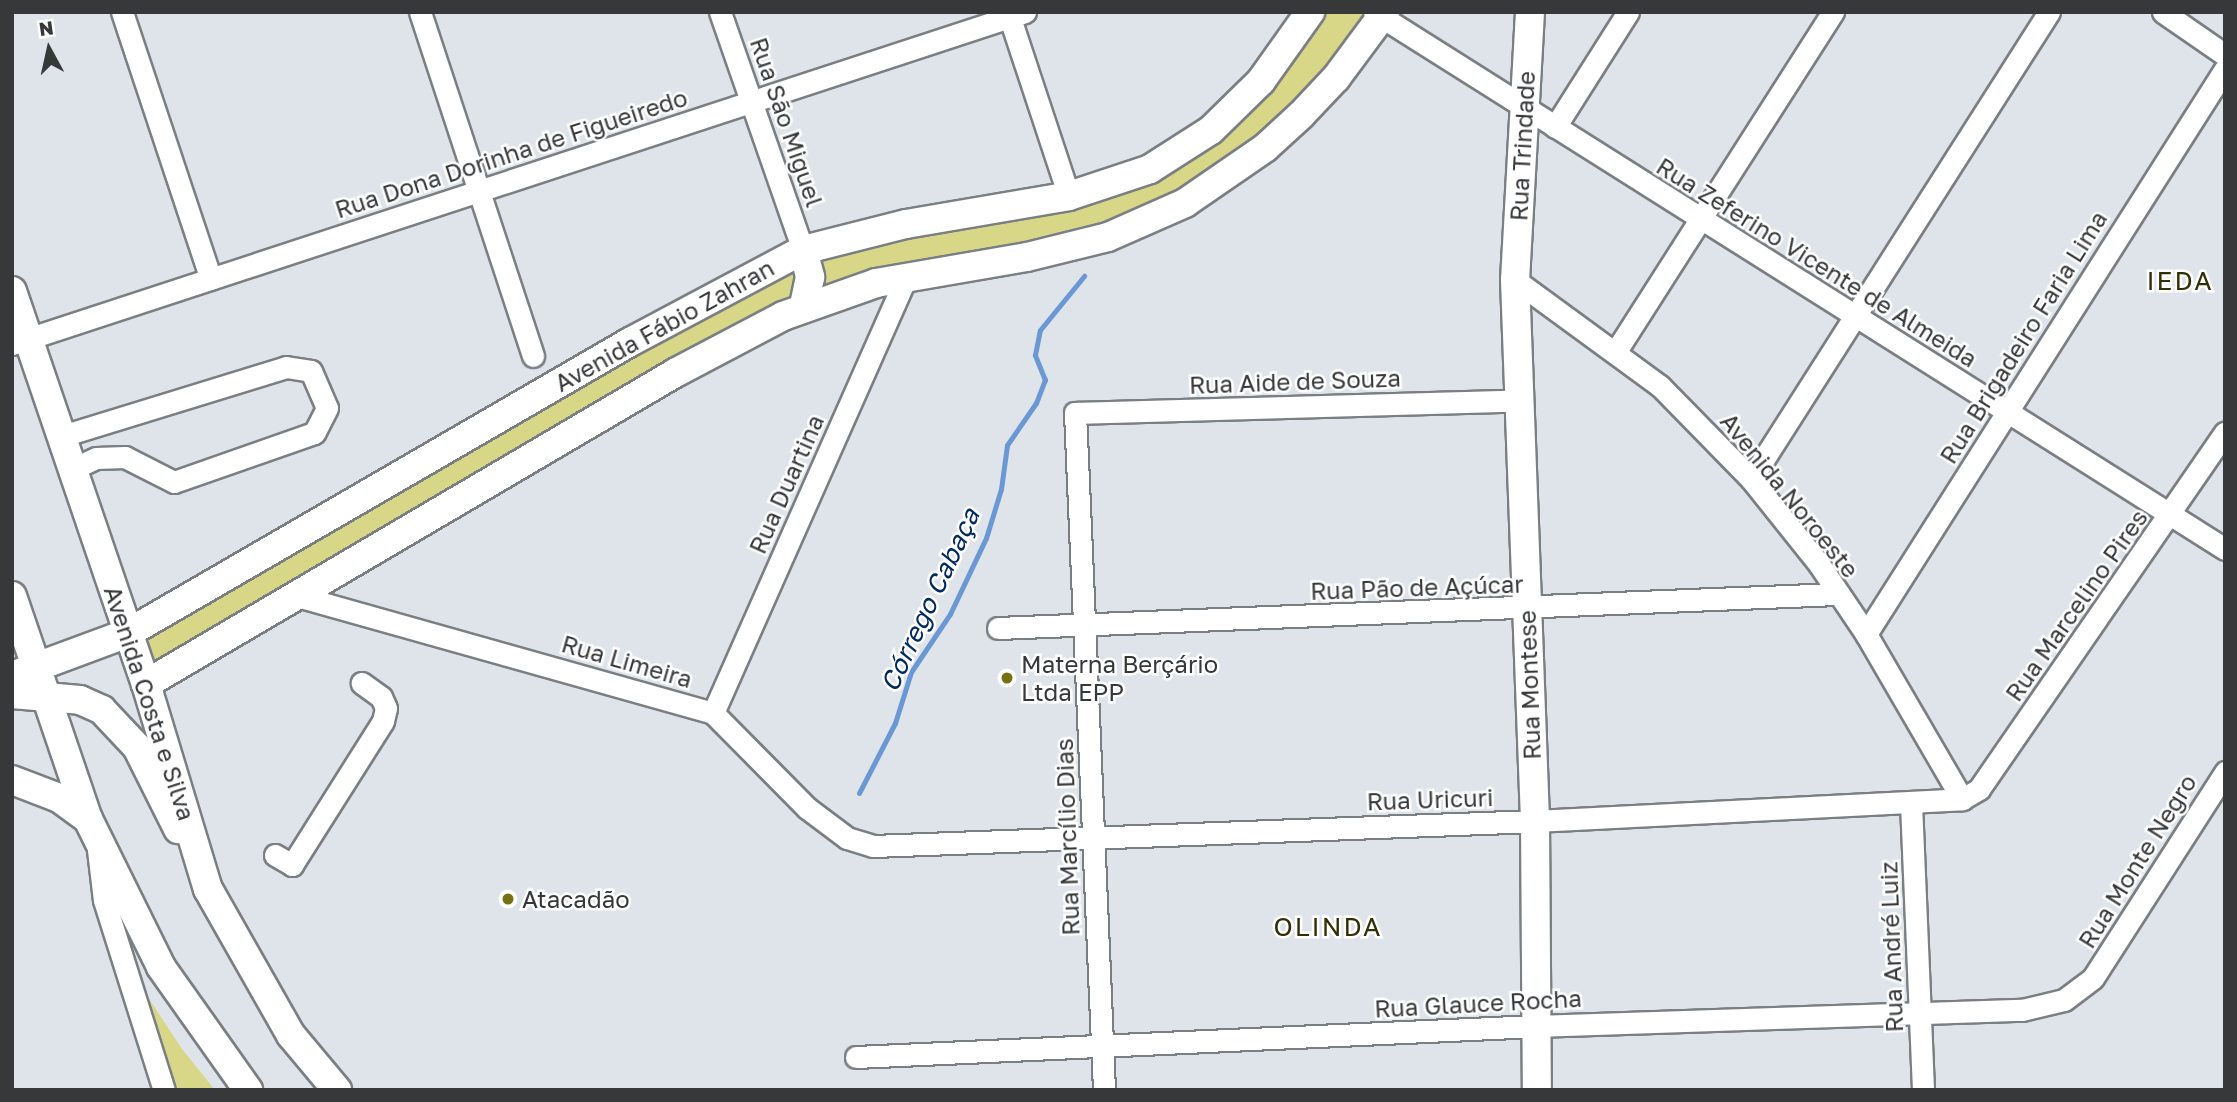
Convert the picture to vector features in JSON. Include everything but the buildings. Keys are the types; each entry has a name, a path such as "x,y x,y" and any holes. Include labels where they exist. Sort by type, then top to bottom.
{"main road":[{"name":"Avenida Fábio Zahran","path":"31,681 128,633 630,342 803,250 906,224 1069,196 1150,169 1211,130 1261,81 1310,12"},
{"name":"Rua Trindade","path":"1515,280 1530,12"},
{"name":"Avenida Fábio Zahran","path":"146,684 675,373 804,306 906,277 1027,257 1108,237 1185,203 1265,148 1301,115 1380,14"},
{"path":"803,250 810,277 804,306"},
{"name":"Rua Montese","path":"1515,280 1517,401 1535,821 1537,1090"},
{"name":"Avenida Costa e Silva","path":"12,291 20,341 62,436 146,684 202,874 240,951 291,1035 332,1086"},
{"path":"12,596 31,681 92,826 161,967 248,1090"},
{"path":"12,694 31,681"},
{"path":"31,681 102,710 125,730 202,874"},
{"path":"12,780 59,798 92,826"}],"street":[{"path":"122,12 211,279"},
{"path":"420,12 482,190 533,356"},
{"name":"Rua São Miguel","path":"720,12 803,250"},
{"path":"1555,127 1628,12"},
{"path":"1616,351 1833,12"},
{"path":"1751,479 2049,12"},
{"path":"2163,12 2225,55"},
{"path":"1014,14 1069,196"},
{"name":"Rua Dona Dorinha de Figueiredo","path":"20,341 1014,14"},
{"name":"Rua Zeferino Vicente de Almeida","path":"1380,14 1854,317 2225,549"},
{"name":"Rua Brigadeiro Faria Lima","path":"1866,634 2225,69"},
{"name":"Rua Duartina","path":"713,713 906,277"},
{"name":"Avenida Noroeste","path":"1515,280 1616,351 1677,402 1751,479 1866,634 1962,799"},
{"path":"62,436 286,366 311,371 327,408 314,433 174,482 125,457 96,458 72,469"},
{"name":"Rua Aide de Souza","path":"1075,413 1517,401"},
{"name":"Rua Marcílio Dias","path":"1075,413 1104,1090"},
{"name":"Rua Marcelino Pires","path":"1962,799 1979,789 2171,515 2225,433"},
{"name":"Rua Pão de Açúcar","path":"998,628 1526,609 1838,594"},
{"name":"Rua Limeira","path":"297,596 713,713 807,808 837,830 873,846 900,848"},
{"path":"284,860 383,721 386,708 381,697 362,683"},
{"name":"Rua Monte Negro","path":"2093,978 2225,772"},
{"name":"Rua Uricuri","path":"900,848 1535,821 1962,799"},
{"name":"Rua André Luiz","path":"1911,803 1923,1090"},
{"path":"92,826 104,900 164,1090"},
{"name":"Rua Glauce Rocha","path":"856,1057 1535,1026 2022,1010 2064,1000 2093,978"}],"shaded area":[{"path":"1318,12 1361,12 1369,17 1332,71 1220,176 1105,230 871,277 149,675 137,640 802,259 1154,176"},
{"path":"136,979 182,1049 215,1090 173,1090"}],"waterway":[{"name":"Córrego Cabaça","path":"859,793 895,723 911,672 950,614 986,538 1001,489 1007,445 1036,403 1045,380 1035,355 1040,330 1084,276"}],"place":[{"name":"Materna Berçário Ltda EPP","path":"1007,678"},
{"name":"Atacadão","path":"508,899"}],"district":[{"name":"IEDA","path":"2180,281"},
{"name":"OLINDA","path":"1328,927"}]}
